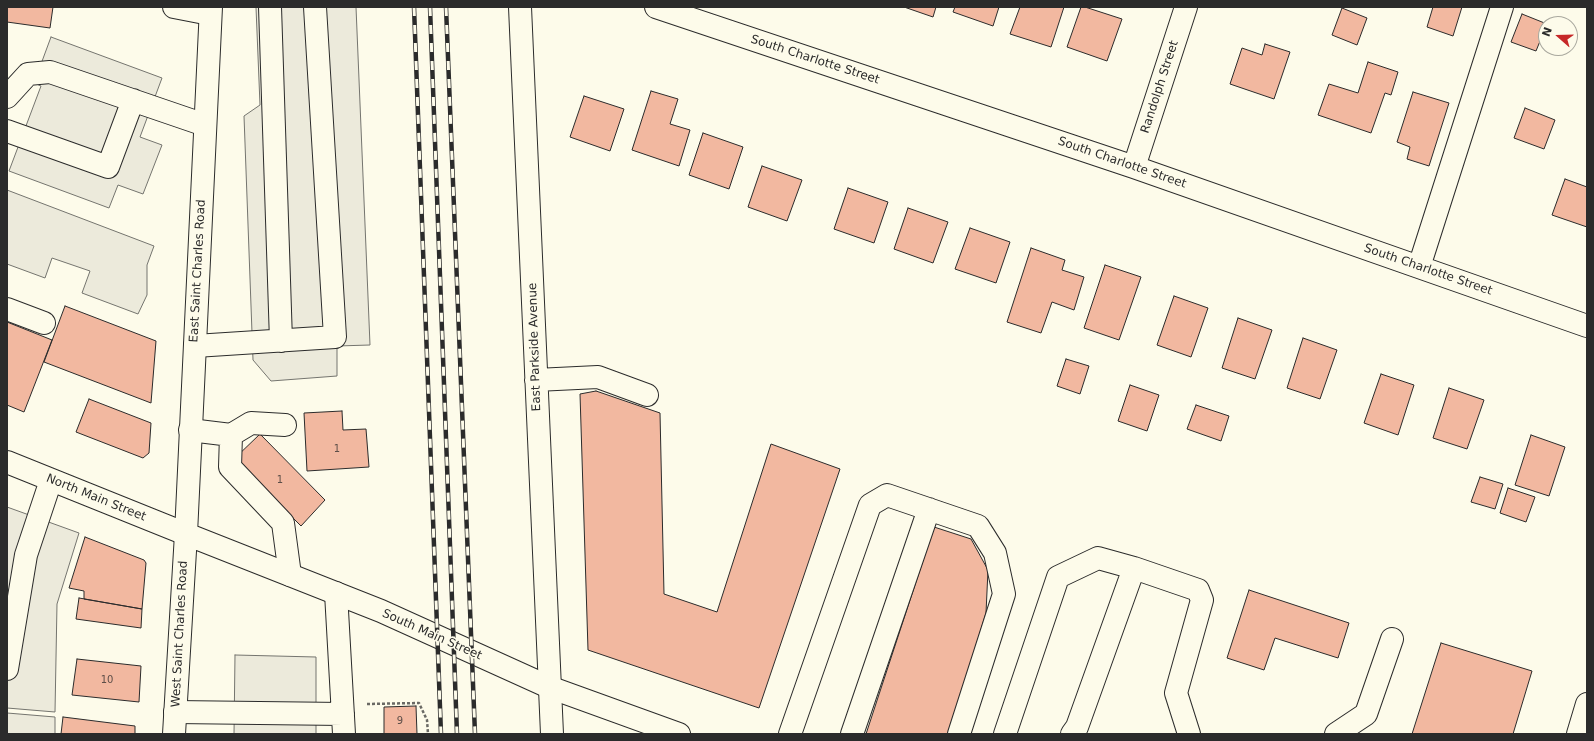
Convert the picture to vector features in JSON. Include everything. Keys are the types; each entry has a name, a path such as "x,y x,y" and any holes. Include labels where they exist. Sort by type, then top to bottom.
{"street":[{"path":"174,7 211,10"},
{"path":"270,7 281,341"},
{"path":"195,346 335,337 315,7"},
{"name":"East Parkside Avenue","path":"520,7 552,734"},
{"name":"South Charlotte Street","path":"656,7 1134,167 1587,326"},
{"name":"Randolph Street","path":"1134,167 1186,7"},
{"path":"1419,267 1502,7"},
{"name":"East Saint Charles Road","path":"186,534 211,10"},
{"path":"7,97 28,74 50,72 205,125"},
{"path":"7,131 108,167 133,100"},
{"path":"7,309 44,323"},
{"path":"536,380 598,377 647,395"},
{"path":"190,430 231,435 251,423 285,425"},
{"path":"231,435 230,467 283,523 290,575"},
{"name":"North Main Street","path":"7,462 186,534"},
{"path":"7,669 26,555 51,480"},
{"path":"790,734 870,505 887,495 978,526 995,553 1004,594 959,734"},
{"path":"852,734 929,509"},
{"name":"South Main Street","path":"186,534 336,593 550,687 679,734"},
{"name":"West Saint Charles Road","path":"174,734 186,534"},
{"path":"1005,734 1058,577 1098,558 1134,568 1198,590 1202,600 1176,693 1189,734"},
{"path":"1072,734 1077,727 1134,568"},
{"path":"175,712 343,724 336,593"},
{"path":"1336,734 1366,714 1392,639"},
{"path":"1578,734 1587,704"}],"path":[{"path":"365,704 419,703 427,720 428,734"}],"shaded area":[{"path":"256,7 356,7 370,345 337,346 337,376 271,381 253,360 244,116 260,105"},
{"path":"51,37 162,78 140,137 162,145 143,194 118,185 109,208 9,171 41,86 34,83"},
{"path":"7,190 154,246 147,265 147,295 138,314 82,293 90,271 52,258 45,278 7,264"},
{"path":"7,507 79,533 57,604 55,712 7,708"},
{"path":"235,655 316,657 316,734 234,734"},
{"path":"7,713 55,717 55,734 7,734"}],"building":[{"path":"7,7 53,7 50,28 7,22"},
{"path":"904,7 936,7 933,17"},
{"path":"955,7 999,7 993,26 953,12"},
{"path":"1020,7 1064,7 1051,47 1010,34"},
{"path":"1081,7 1122,19 1107,61 1067,47"},
{"path":"1433,7 1462,7 1453,36 1427,27"},
{"path":"1342,8 1367,18 1357,45 1332,35"},
{"path":"1522,14 1538,20 1538,46 1536,51 1511,42"},
{"path":"1265,44 1290,52 1274,99 1230,84 1242,48 1262,55"},
{"path":"1368,62 1398,72 1391,95 1385,93 1371,133 1318,115 1329,84 1358,93"},
{"path":"651,91 678,99 670,124 690,130 679,166 632,150"},
{"path":"1413,92 1449,103 1429,166 1407,159 1410,147 1397,142"},
{"path":"584,96 624,109 610,151 570,137"},
{"path":"1525,108 1555,120 1544,149 1514,138"},
{"path":"703,133 743,147 729,189 689,175"},
{"path":"762,166 802,180 787,221 748,207"},
{"path":"1565,179 1587,187 1587,227 1552,215"},
{"path":"848,188 888,202 874,243 834,229"},
{"path":"908,208 948,222 933,263 894,249"},
{"path":"970,228 1010,242 996,283 955,269"},
{"path":"1031,248 1065,260 1062,270 1084,277 1074,310 1052,302 1041,333 1007,322"},
{"path":"1105,265 1141,277 1119,340 1084,328"},
{"path":"1174,296 1208,308 1191,357 1157,345"},
{"path":"65,306 156,341 151,403 44,362"},
{"path":"1238,318 1272,330 1255,379 1222,368"},
{"path":"7,322 52,340 24,412 7,405"},
{"path":"1303,338 1337,350 1320,399 1287,388"},
{"path":"1066,359 1089,366 1080,394 1057,386"},
{"path":"1381,374 1414,385 1398,435 1364,423"},
{"path":"1130,385 1159,395 1147,431 1118,421"},
{"path":"1449,388 1484,400 1467,449 1433,438"},
{"path":"596,391 660,413 664,594 717,612 771,444 840,469 759,708 588,650 580,394"},
{"path":"89,399 151,423 149,453 143,458 76,432"},
{"path":"1196,405 1229,416 1221,441 1187,429"},
{"path":"342,411 343,430 366,429 369,467 307,471 304,413"},
{"path":"260,434 325,500 301,526 234,459"},
{"path":"1531,435 1565,447 1549,496 1515,485"},
{"path":"1480,477 1503,484 1495,509 1471,502"},
{"path":"1508,488 1535,497 1526,522 1500,513"},
{"path":"934,527 971,539 988,570 986,613 949,734 866,734"},
{"path":"85,537 144,560 146,563 142,609 84,599 84,591 69,588"},
{"path":"1249,590 1349,623 1338,658 1275,638 1264,670 1227,658"},
{"path":"79,598 142,609 141,628 76,619"},
{"path":"1441,643 1532,671 1513,734 1412,734"},
{"path":"77,659 141,666 139,702 72,695"},
{"path":"416,706 417,734 384,734 384,707"},
{"path":"63,717 135,726 135,734 61,734"}],"railway":[{"path":"414,7 441,734"},
{"path":"430,7 457,734"},
{"path":"446,7 475,734"}]}
